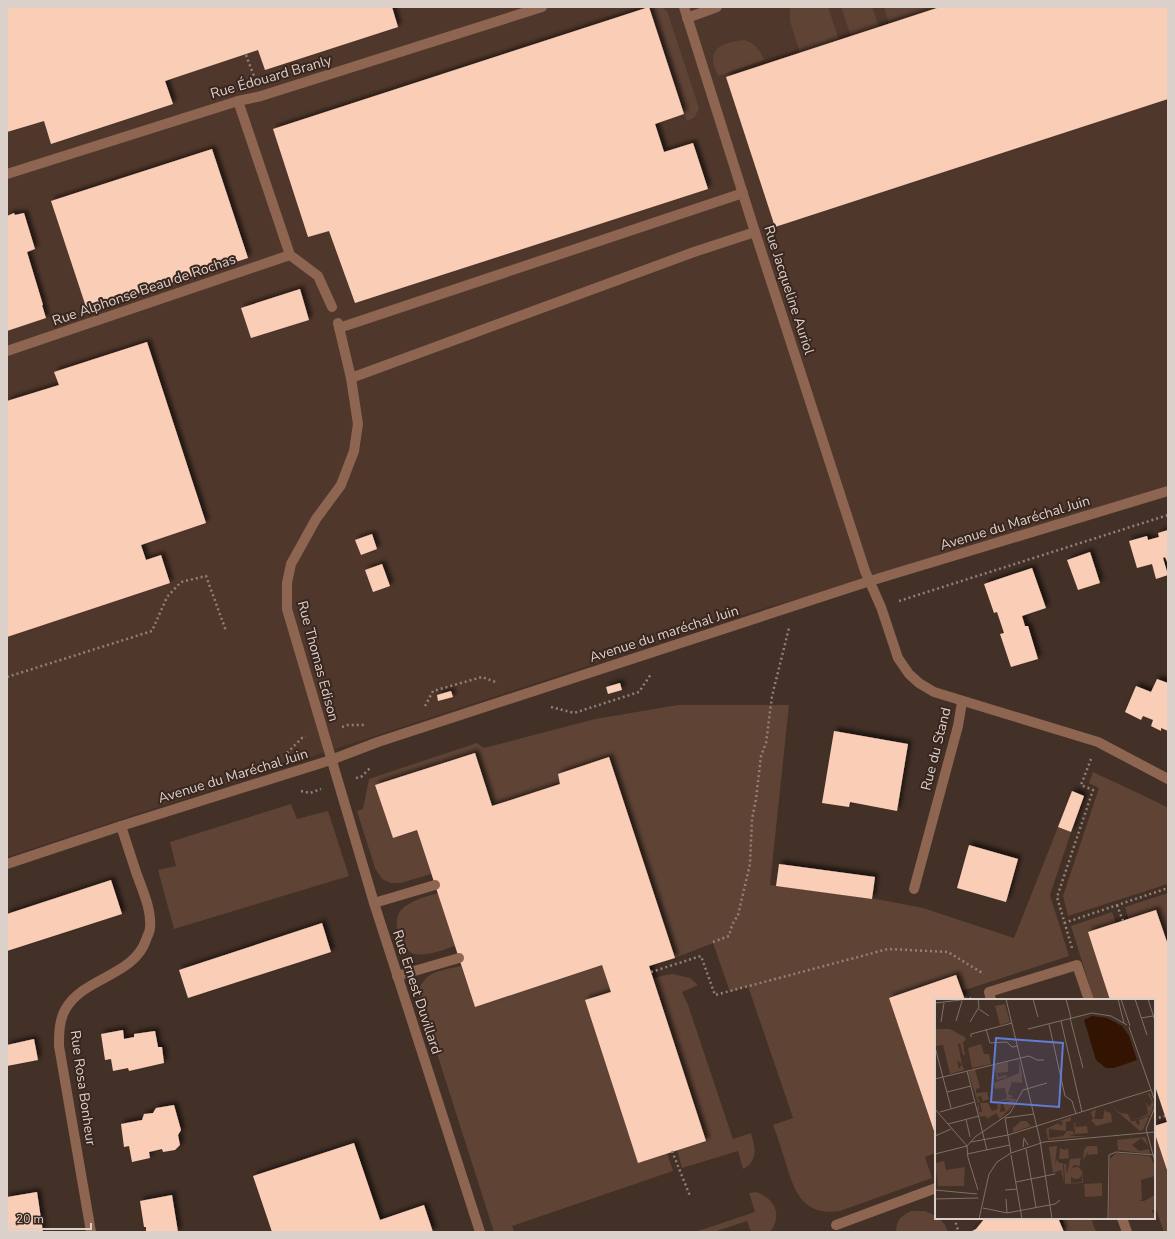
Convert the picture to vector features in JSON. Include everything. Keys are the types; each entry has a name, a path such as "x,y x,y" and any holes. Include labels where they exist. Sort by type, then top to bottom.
{"street":[{"name":"Rue Édouard Branly","path":"7,174 238,101 261,96 542,7"},
{"name":"Rue Jacqueline Auriol","path":"684,7 755,232 865,571 870,581"},
{"path":"687,18 717,7"},
{"path":"238,101 290,255 318,276 332,307"},
{"name":"Rue Thomas Edison","path":"331,760 286,609 286,583 291,564 316,519 341,484 354,451 358,424 351,378 339,326 743,193"},
{"path":"351,378 694,252 755,232"},
{"name":"Rue Alphonse Beau de Rochas","path":"7,351 290,255"},
{"name":"Avenue du Maréchal Juin","path":"870,581 1168,491"},
{"name":"Rue du Stand","path":"870,581 881,607 898,658 909,674 919,683 934,692 962,702 958,726 914,889"},
{"name":"Avenue du maréchal Juin","path":"466,713 870,581"},
{"path":"962,702 1098,742 1168,778"},
{"name":"Avenue du Maréchal Juin","path":"7,864 121,826 331,760 378,742 466,713"},
{"name":"Rue Ernest Duvillard","path":"331,760 397,976 480,1232"},
{"name":"Rue Rosa Bonheur","path":"91,1232 59,1046 59,1026 64,1010 83,990 134,960 143,948 150,929 144,894 121,826"},
{"path":"374,902 435,886"},
{"path":"397,976 459,958"},
{"path":"991,999 989,992 1077,965 1089,999"},
{"path":"836,1224 935,1188"},
{"path":"1122,1219 1127,1232"}],"path":[{"path":"246,54 261,96"},
{"path":"881,607 1168,515"},
{"path":"7,677 152,631 167,596 181,582 206,576 226,631"},
{"path":"713,942 729,936 732,925 738,915 750,864 752,819 761,756 766,743 772,696 790,624 784,625"},
{"path":"544,705 574,713 639,692 654,669"},
{"path":"1077,965 1057,897 1092,790 1081,785 1098,742"},
{"path":"298,790 310,792 361,777 368,768 375,764"},
{"path":"1064,923 1168,888"},
{"path":"1117,905 1123,921"},
{"path":"651,972 701,956 715,996 888,949 948,952 1008,987"},
{"path":"1155,1120 1165,1116"},
{"path":"672,1151 690,1196"},
{"path":"954,1219 958,1230"}],"shaded area":[{"path":"7,7 1168,7 1168,487 870,581 764,608 7,857"},
{"path":"649,7 662,7 667,11 699,108 695,117 687,121"},
{"path":"790,7 828,7 839,40 800,53 790,21"},
{"path":"841,7 872,7 879,27 851,36"},
{"path":"884,7 940,7 889,23"},
{"path":"744,40 757,47 764,60 718,76 713,62 716,50 724,44"},
{"path":"678,705 789,705 770,885 882,900 923,908 1014,938 1058,827 1071,832 1050,895 1069,956 962,991 956,975 889,998 935,1135 935,1153 925,1157 932,1178 840,1211 827,1212 817,1210 802,1200 797,1193 789,1175 773,1125 793,1118 748,986 730,992 713,943 675,958 609,757 558,774 560,784 492,806 475,753 375,785 393,838 417,830 431,874 401,883 391,883 382,879 375,868 357,811 363,809 369,779 477,743 484,748 595,719"},
{"path":"1093,772 1168,808 1168,884 1068,916 1063,896 1099,788 1089,783"},
{"path":"291,804 297,819 328,811 349,876 174,929 158,870 176,866 170,842"},
{"path":"438,893 455,946 430,953 415,954 410,952 401,942 397,928 398,915 401,910 418,899"},
{"path":"1168,893 1168,945 1156,910 1129,920 1125,907"},
{"path":"1112,912 1116,923 1110,999 1094,999 1071,926"},
{"path":"602,965 611,992 585,1000 667,1153 673,1171 512,1226 514,1232 494,1232 418,994 420,986 426,978 435,972 461,966 475,1007"},
{"path":"673,974 690,978 698,985 682,992 688,1005 733,1139 751,1133 754,1143 754,1157 752,1162 743,1169 738,1151 682,1168 677,1150 706,1140 653,979"},
{"path":"1155,1134 1168,1173 1168,1232 1164,1232 1155,1206"},
{"path":"756,1192 768,1199 775,1208 776,1220 770,1232 751,1232 747,1221 714,1232 695,1232 755,1212 749,1193"},
{"path":"911,1211 925,1211 935,1216 935,1219 940,1219 948,1232 896,1232 897,1224 904,1215"},
{"path":"1062,1219 1091,1219 1096,1232 1067,1232"}],"building":[{"path":"7,7 392,7 398,27 265,70 258,50 165,81 173,104 51,144 44,121 7,132"},
{"path":"649,7 684,114 655,124 664,152 693,143 708,189 355,303 329,231 308,237 273,129"},
{"path":"940,7 1168,7 1168,99 775,227 726,77"},
{"path":"212,149 248,258 87,310 51,201"},
{"path":"14,213 15,215 24,213 35,249 27,252 46,318 7,331 7,216"},
{"path":"300,289 309,320 251,338 241,308"},
{"path":"147,342 206,523 141,545 146,560 161,555 170,583 7,637 7,401 59,385 54,372"},
{"path":"1168,530 1168,564 1165,557 1163,558 1168,575 1156,579 1152,564 1137,568 1129,541 1147,536 1148,540 1159,537 1158,533"},
{"path":"372,534 377,549 361,555 355,540"},
{"path":"1090,552 1100,583 1078,590 1067,560"},
{"path":"382,564 390,586 373,592 365,570"},
{"path":"1032,568 1046,608 1022,616 1025,626 1028,626 1038,659 1011,667 1000,634 1004,633 997,612 994,613 984,584"},
{"path":"1157,679 1168,683 1168,731 1161,728 1161,731 1151,726 1153,720 1143,716 1141,720 1125,712 1136,686 1151,692"},
{"path":"620,683 622,690 608,694 606,687"},
{"path":"451,691 453,697 438,701 437,695"},
{"path":"834,731 908,744 897,811 850,802 849,807 822,803"},
{"path":"475,753 492,806 560,784 558,774 609,757 675,958 649,966 706,1141 638,1163 585,1000 611,992 602,965 475,1007 417,830 393,838 375,785"},
{"path":"1072,791 1084,796 1071,832 1058,827"},
{"path":"969,845 1018,859 1006,902 957,888"},
{"path":"779,864 875,877 872,899 776,886"},
{"path":"111,880 122,914 7,951 7,914"},
{"path":"1156,910 1168,945 1168,1173 1155,1134 1155,1126 1167,1122 1155,1086 1155,999 1110,999 1088,932"},
{"path":"322,923 331,952 188,998 179,970"},
{"path":"956,975 965,999 935,999 935,1134 889,998"},
{"path":"123,1030 124,1039 134,1037 134,1034 155,1031 158,1047 162,1047 164,1063 129,1071 128,1068 113,1071 111,1059 105,1060 101,1034"},
{"path":"34,1039 38,1060 7,1066 7,1045"},
{"path":"174,1105 181,1130 178,1135 180,1145 175,1150 163,1152 162,1149 149,1152 150,1158 132,1162 129,1146 124,1147 121,1124 142,1120 144,1114 153,1113 156,1108"},
{"path":"354,1143 380,1220 424,1205 433,1232 272,1232 253,1176"},
{"path":"37,1192 43,1232 7,1232 7,1197"},
{"path":"172,1195 178,1232 146,1232 140,1201"},
{"path":"984,1219 1058,1219 1064,1232 970,1232 976,1229"}]}
